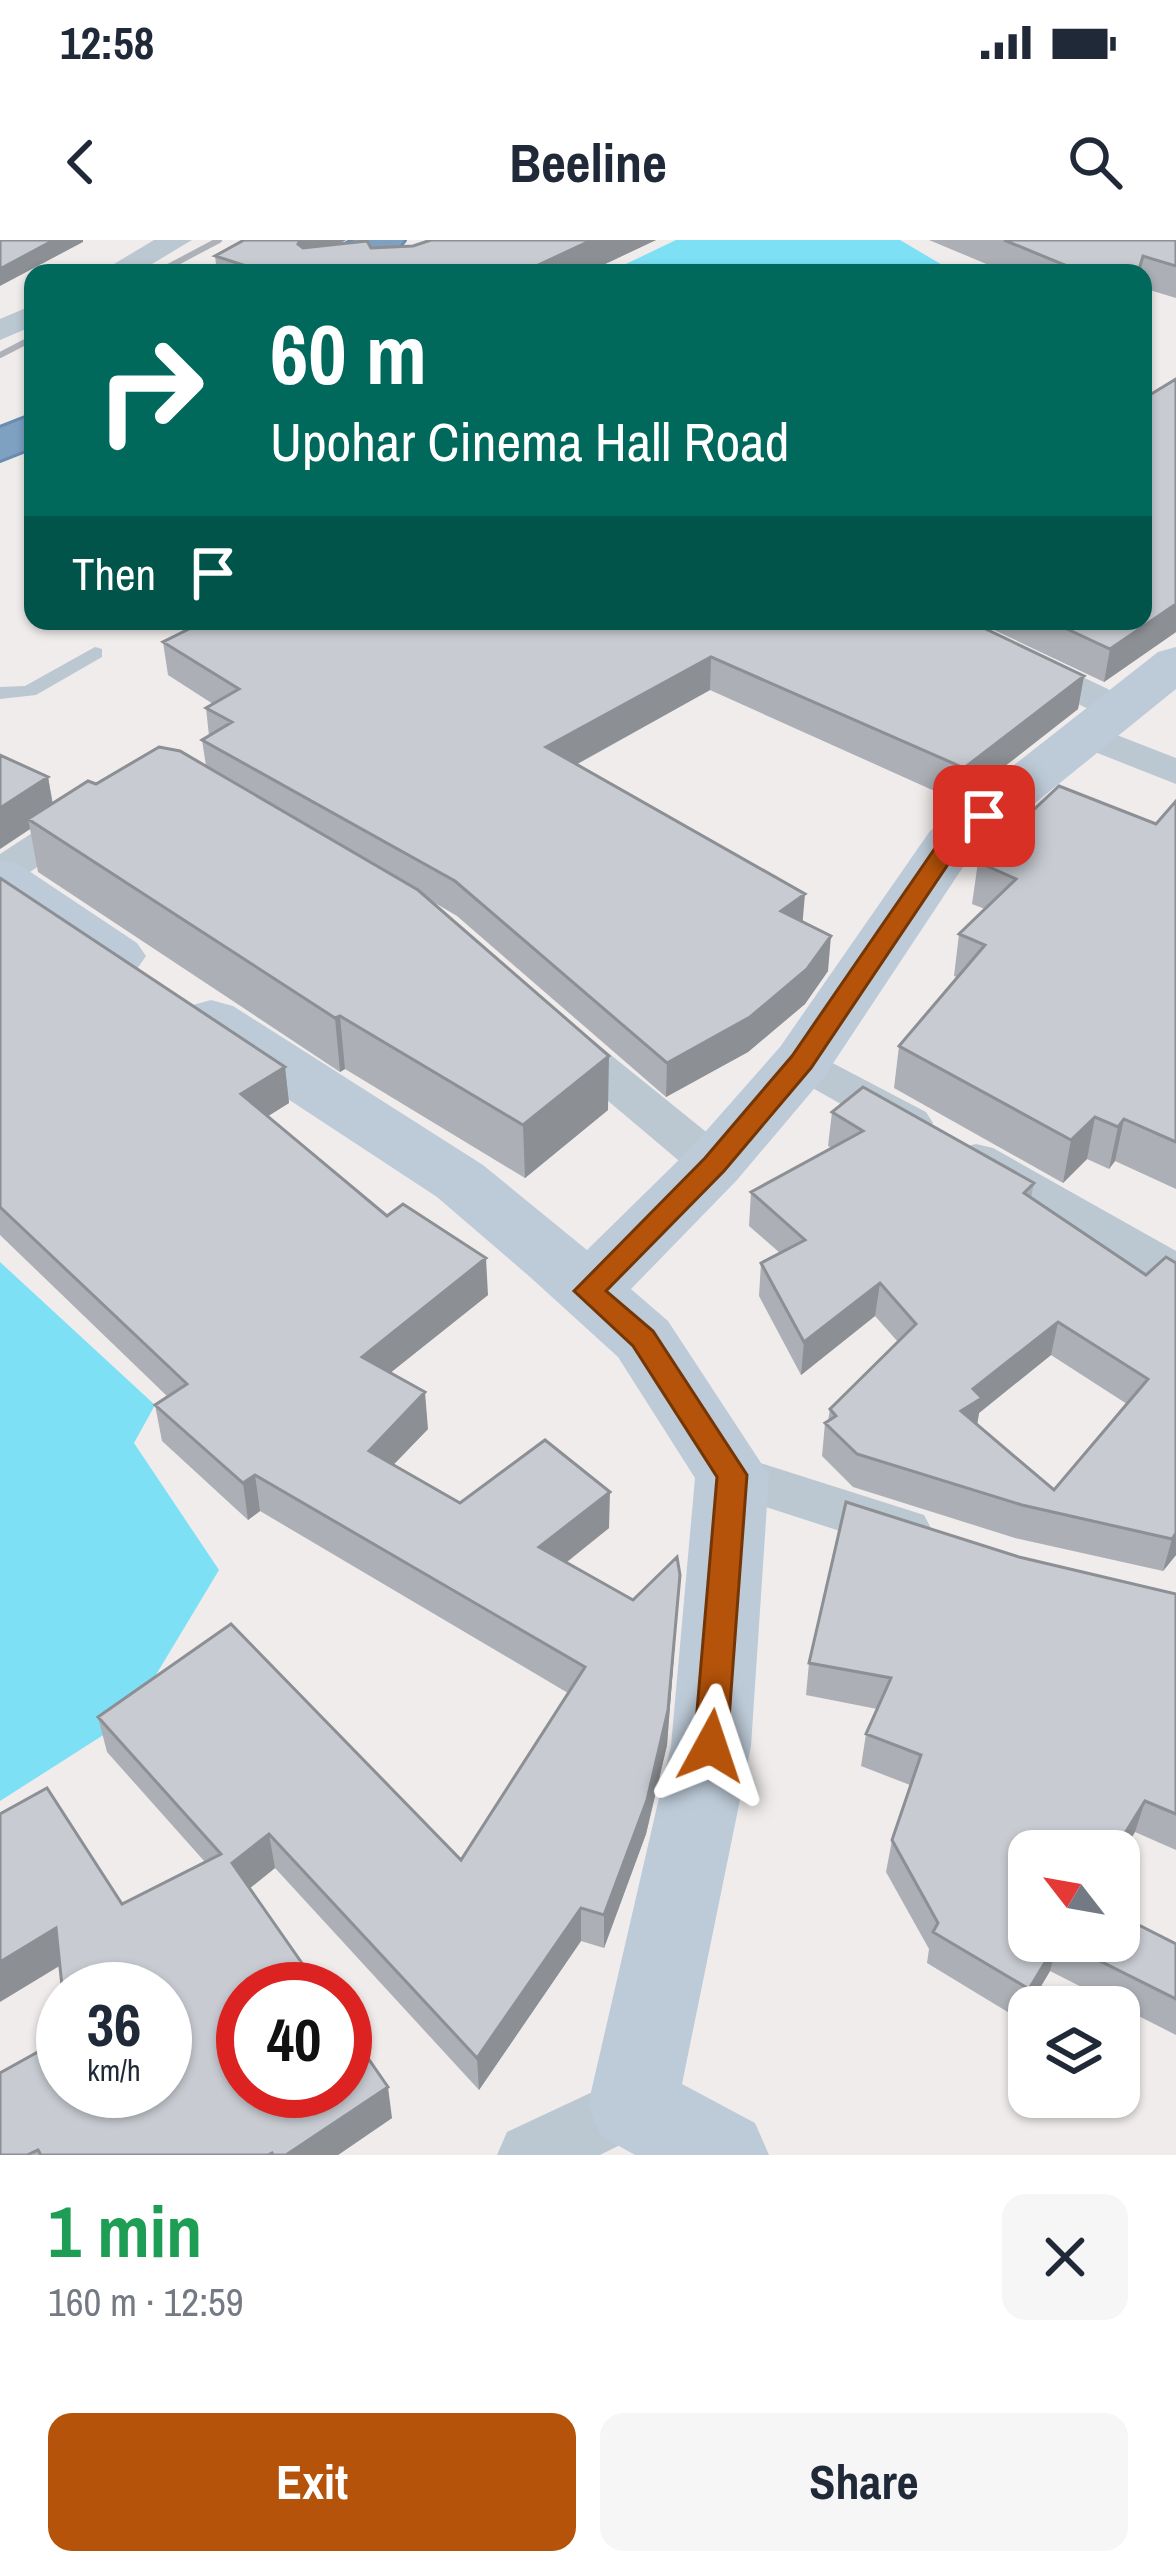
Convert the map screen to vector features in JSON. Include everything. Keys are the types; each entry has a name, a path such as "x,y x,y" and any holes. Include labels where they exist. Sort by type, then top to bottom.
{"street":[{"path":"99,240 148,255"},
{"path":"131,264 177,240"},
{"path":"951,630 1176,772"},
{"path":"588,1291 714,1164 802,1062 950,843 1176,663"},
{"path":"124,791 0,875 335,1103 460,1181 643,1339 732,1475 711,1746 633,2105"},
{"path":"522,1003 638,1105 714,1164"},
{"path":"802,1062 1176,1273"},
{"path":"732,1475 949,1544"},
{"path":"530,2155 633,2105"},
{"path":"633,2105 723,2155"}],"lane":[{"path":"0,693 29,691 94,653"}],"water":[{"path":"676,240 900,240 941,264 626,264"},
{"path":"0,1262 155,1405 134,1443 219,1570 130,1718 0,1801"}],"building":[{"path":"0,240 54,240 0,269"},
{"path":"244,240 300,240 303,248 367,241 371,248 431,240 592,240 540,264 240,264 215,256"},
{"path":"1004,240 1176,240 1176,266 1143,256 1141,264 1062,264"},
{"path":"1176,379 1176,604 1152,620 1152,394"},
{"path":"187,630 988,630 1084,676 964,768 711,657 546,747 805,894 781,911 831,936 807,969 750,1017 667,1063 455,881 202,740 232,722 206,708 239,689 163,642"},
{"path":"1069,630 1138,630 1110,649"},
{"path":"159,747 180,751 418,890 609,1056 523,1125 340,1016 335,1018 28,819 88,781 96,784"},
{"path":"0,755 48,777 0,808"},
{"path":"1059,786 1156,824 1176,801 1176,1142 1124,1119 1118,1127 1095,1117 1071,1140 899,1046 985,945 959,934 1016,879 978,862"},
{"path":"0,878 285,1067 241,1094 387,1216 403,1204 486,1258 362,1357 425,1392 369,1451 460,1503 545,1440 610,1492 539,1547 633,1600 677,1557 680,1575 668,1710 647,1800 604,1915 581,1908 477,2058 269,1834 232,1863 301,1962 216,1962 216,2118 342,2118 286,2155 41,2155 38,2150 0,2155 0,2073 36,2053 36,2118 192,2118 192,1962 60,1962 56,1928 0,1962 0,1814 47,1788 122,1904 221,1854 98,1717 231,1624 461,1860 585,1667 255,1475 243,1483 155,1405 187,1384 0,1207"},
{"path":"863,1087 1034,1183 1024,1193 1146,1275 1166,1257 1176,1263 1176,1533 1172,1539 1022,1505 857,1454 825,1423 836,1416 830,1409 916,1324 880,1283 804,1342 761,1263 805,1240 751,1192 863,1131 832,1112","holes":["1058,1322 1148,1379 1054,1490 961,1411 982,1398 973,1389"]},
{"path":"846,1502 1019,1557 1176,1594 1176,1814 1145,1801 1127,1830 1008,1830 1008,1962 1045,1962 1031,1986 1024,1986 933,1932 938,1923 892,1840 921,1755 866,1734 891,1678 809,1663"},
{"path":"1140,1926 1176,1944 1176,1999 1102,1962 1140,1962"},
{"path":"372,2064 388,2087 372,2098"}],"railway":[{"path":"174,264 219,240"},
{"path":"0,355 24,343"}],"route":[{"path":"711,1746 732,1475 643,1339 588,1291 714,1164 802,1062 950,843 984,816"}]}
